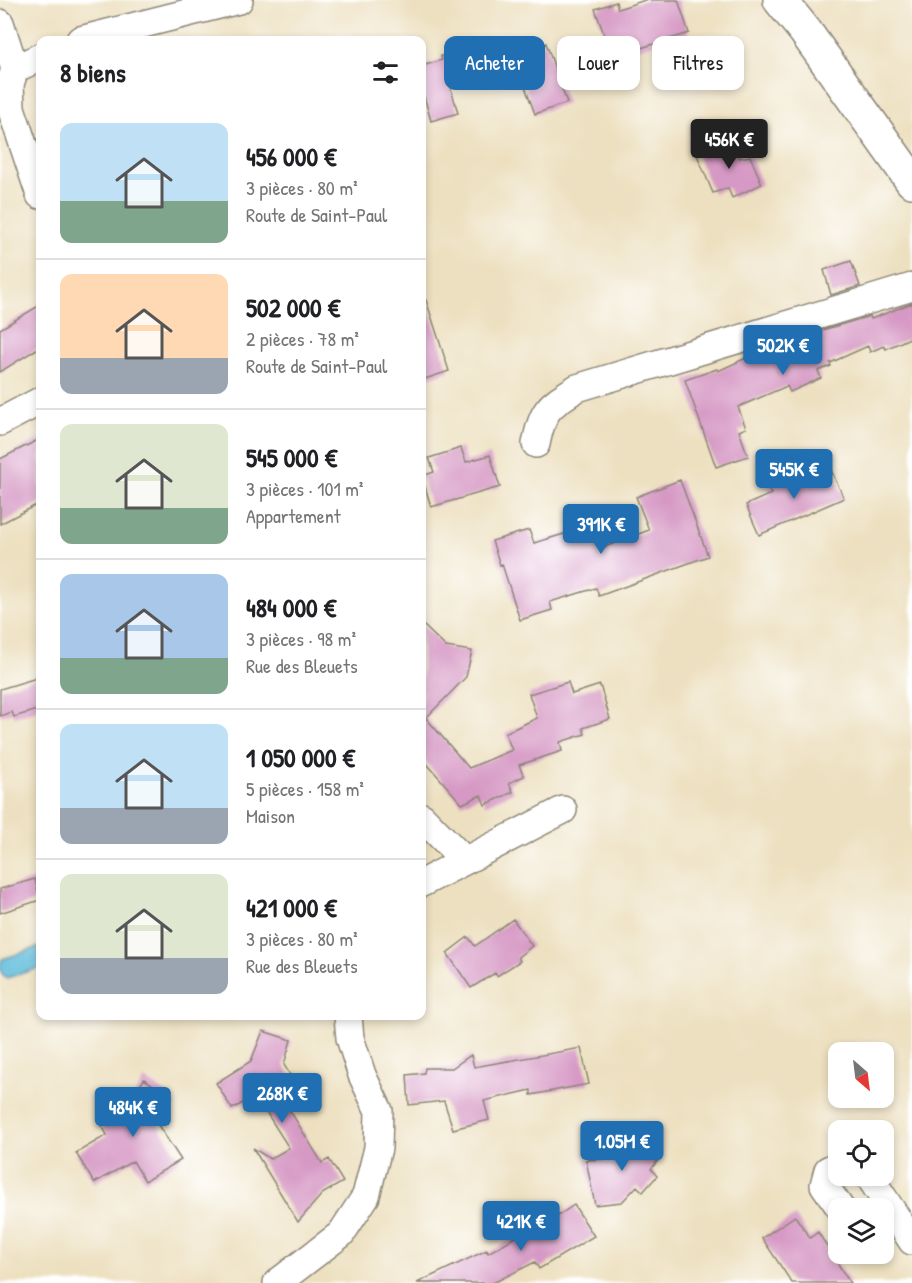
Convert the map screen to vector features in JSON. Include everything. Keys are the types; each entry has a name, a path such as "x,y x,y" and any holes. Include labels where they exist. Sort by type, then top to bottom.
{"street":[{"path":"91,36 162,10 239,0"},
{"path":"780,0 805,31 912,181"},
{"path":"0,23 15,69 6,104 36,184"},
{"path":"15,69 36,59"},
{"path":"536,444 540,424 551,404 577,388 912,287"},
{"path":"0,422 36,402"},
{"path":"426,881 563,810"},
{"path":"426,821 464,860"},
{"path":"277,1283 340,1233 366,1196 378,1148 379,1111 362,1075 350,1038 348,1020"},
{"path":"828,1170 824,1185 833,1198"},
{"path":"874,1186 901,1238"}],"water":[{"path":"36,948 36,969 7,978 2,974 0,965 2,959"}],"building":[{"path":"645,0 678,0 689,33 679,36 652,36 652,45 640,48 640,36 605,36 595,9 616,2 618,9"},
{"path":"546,43 557,74 557,90 562,90 567,103 535,114 526,90 545,90"},
{"path":"444,55 444,90 451,90 458,113 431,121 426,103 426,65 442,60 441,56"},
{"path":"733,141 740,158 750,156 762,184 732,198 728,188 713,193 697,155"},
{"path":"851,261 860,286 831,295 824,270"},
{"path":"426,300 449,371 426,379"},
{"path":"912,303 912,337 886,349 884,346 870,352 868,346 818,371 821,378 790,392 787,386 738,407 746,428 739,431 748,456 716,467 685,380 717,369 718,371 757,353 761,361 817,335 816,332 870,316 871,319"},
{"path":"36,307 36,350 0,372 0,329"},
{"path":"36,441 36,505 0,524 0,459"},
{"path":"461,448 466,462 490,455 500,487 431,507 426,490 426,475 434,472 429,458"},
{"path":"830,468 844,498 759,535 746,505 771,494 767,487 802,472 805,479"},
{"path":"680,480 708,556 599,596 596,588 550,602 552,610 520,620 492,541 529,530 534,543 594,525 602,548 649,530 636,497"},
{"path":"426,628 446,647 472,651 466,677 426,718"},
{"path":"36,678 36,710 14,717 12,712 0,716 0,689"},
{"path":"568,682 572,694 600,685 610,719 583,728 585,734 560,742 562,751 519,765 524,776 509,783 513,792 485,805 481,795 462,804 426,763 426,718 469,768 512,750 505,733 537,718 529,694"},
{"path":"35,879 36,901 0,913 0,889"},
{"path":"513,919 532,946 518,957 520,961 497,976 495,973 471,988 447,953 468,937 475,946"},
{"path":"263,1031 291,1040 284,1065 305,1099 289,1109 322,1163 329,1159 343,1182 322,1194 298,1222 253,1148 270,1159 289,1148 256,1096 232,1109 216,1083 251,1061"},
{"path":"581,1048 589,1084 531,1095 531,1090 484,1101 489,1120 453,1129 444,1101 409,1105 407,1075 424,1073 425,1068 452,1068 471,1055 474,1067"},
{"path":"144,1079 172,1097 158,1125 181,1160 145,1181 133,1161 94,1183 76,1153 107,1135 101,1124 127,1108"},
{"path":"631,1133 660,1158 651,1169 657,1176 643,1192 637,1186 622,1202 595,1205 586,1160 604,1159"},
{"path":"574,1205 594,1236 539,1269 535,1262 493,1283 417,1283 487,1250 488,1253 531,1228 534,1232"},
{"path":"795,1216 810,1238 818,1232 828,1248 828,1264 838,1264 850,1283 792,1283 762,1238"}]}
